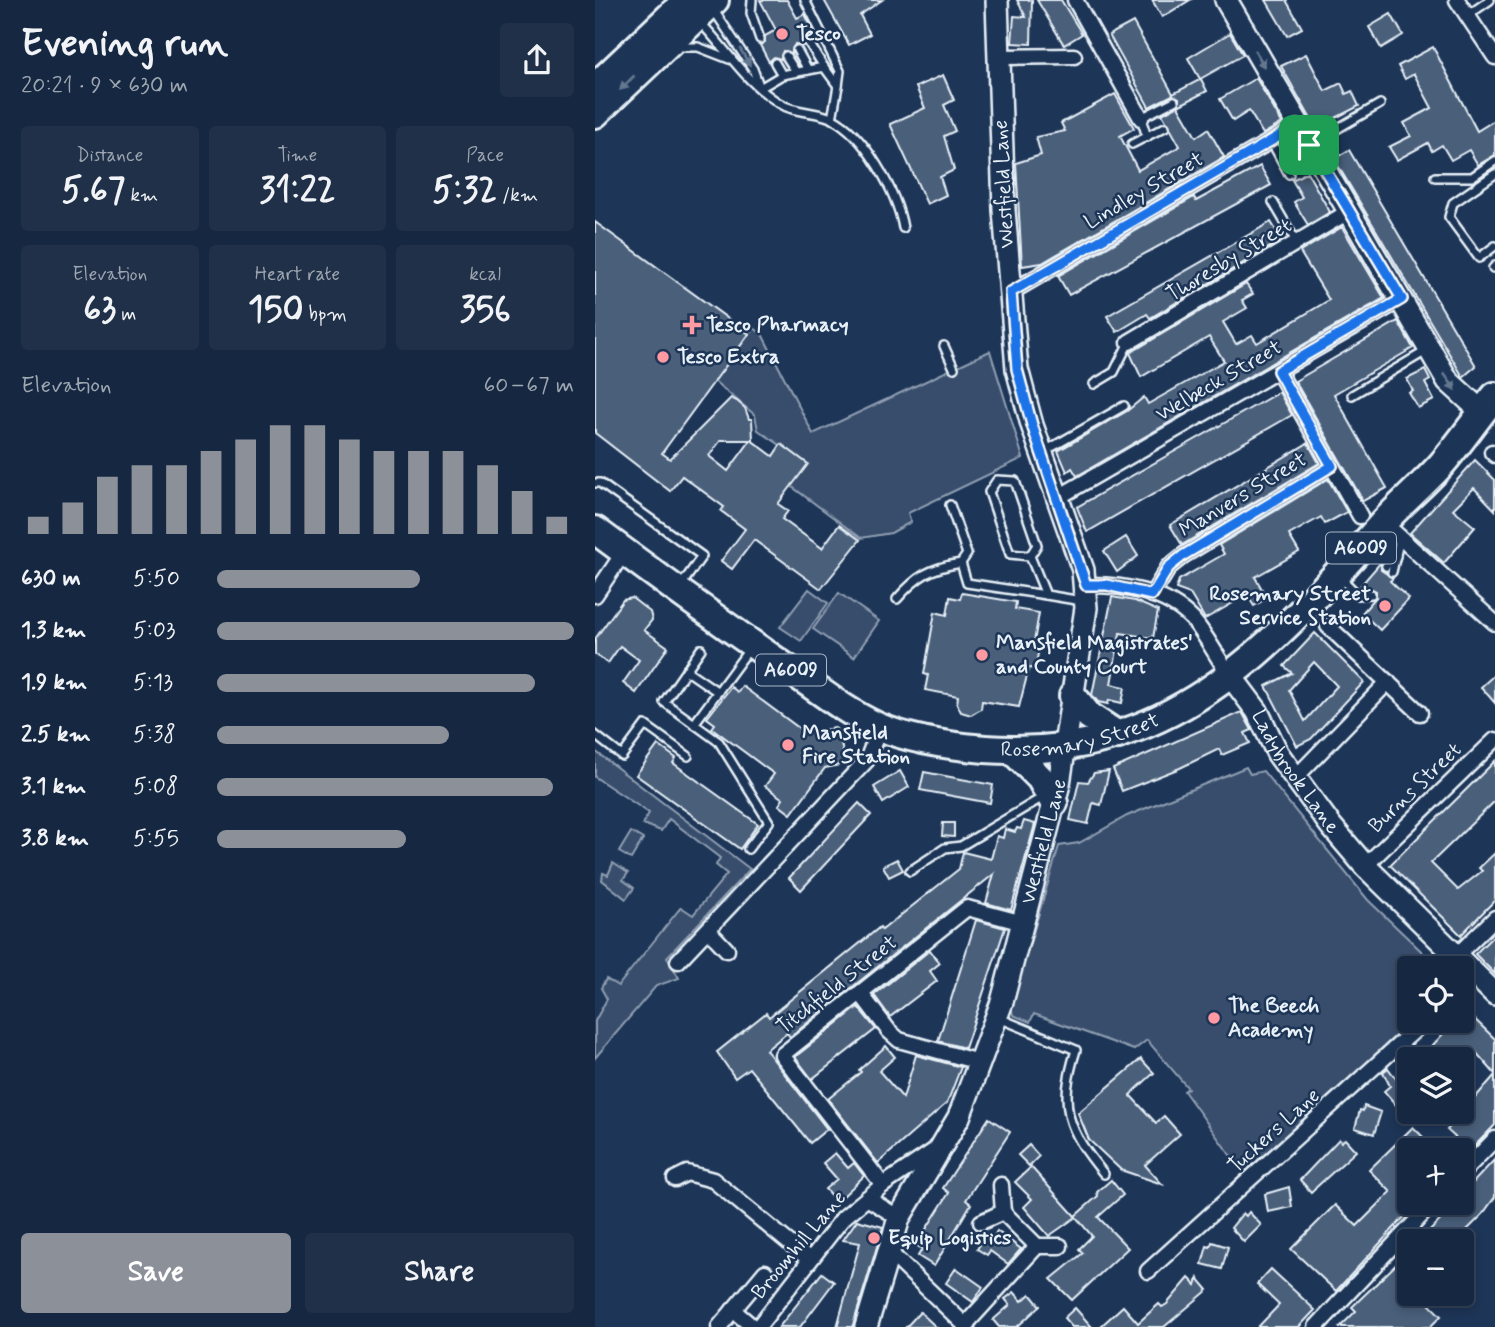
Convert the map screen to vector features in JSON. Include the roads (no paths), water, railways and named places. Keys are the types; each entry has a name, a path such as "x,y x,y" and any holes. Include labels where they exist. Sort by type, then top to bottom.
{"highway":[{"path":"595,114 659,51 699,4"},
{"path":"595,87 699,4"},
{"name":"Rosemary Street","path":"595,530 753,644 852,712 880,727 963,747 1013,751 1065,748 1118,735 1181,709 1230,675 1338,574 1381,525 1439,467 1488,404"},
{"path":"1073,696 1089,716 1118,735"},
{"path":"1013,751 1040,778 1052,798"}],"street":[{"name":"Westfield Lane","path":"866,1327 899,1218 959,1117 982,1063 997,1017 1023,923 1065,748 1086,594 1017,369 997,0"},
{"path":"1075,0 1141,118"},
{"path":"1226,0 1455,391 1488,404"},
{"path":"1457,0 1495,57"},
{"path":"998,57 1074,56"},
{"name":"Lindley Street","path":"1011,292 1298,125"},
{"name":"Thoresby Street","path":"1129,342 1348,212"},
{"name":"Welbeck Street","path":"1057,498 1402,299"},
{"path":"1278,371 1332,466 1381,525 1495,623"},
{"name":"Manvers Street","path":"1152,595 1169,567 1184,555 1332,466"},
{"path":"595,595 624,552"},
{"name":"Ladybrook Lane","path":"1086,594 1107,585 1152,595 1169,602 1194,620 1257,711 1278,754 1295,778 1365,866 1456,956"},
{"path":"1328,626 1420,713"},
{"path":"1295,778 1388,682"},
{"path":"678,961 867,760 880,727"},
{"name":"Burns Street","path":"1365,866 1495,740"},
{"name":"Titchfield Street","path":"883,1185 782,1055 967,908 1023,923"},
{"path":"1456,956 1495,918"},
{"path":"708,930 727,950"},
{"name":"Ladybrook Lane","path":"1474,984 1495,993"},
{"path":"861,994 899,1040 982,1063"},
{"name":"Tuckers Lane","path":"1148,1271 1412,1033"},
{"path":"1474,1161 1495,1139"},
{"name":"Broomhill Lane","path":"755,1327 843,1218 883,1185 943,1145"},
{"path":"675,1179 687,1173 713,1180 810,1260"},
{"path":"1001,1185 1003,1212 1037,1246 1060,1246"},
{"path":"867,1198 899,1218"},
{"path":"981,1222 1003,1212"},
{"path":"1316,1327 1422,1215"},
{"path":"888,1251 966,1326 1037,1246"},
{"path":"719,1327 765,1272"},
{"path":"733,1310 755,1327"}],"lane":[{"path":"752,0 751,13 760,39"},
{"path":"805,0 840,71 832,119"},
{"path":"1467,15 1490,0"},
{"path":"699,4 729,60 743,76 781,105 832,119 863,142 901,212 903,228"},
{"path":"699,4 753,69 760,88"},
{"path":"809,43 838,86"},
{"path":"659,51 698,47 729,60"},
{"path":"797,50 808,70"},
{"path":"786,56 796,72"},
{"path":"775,62 782,75"},
{"path":"760,88 782,75 824,67"},
{"path":"1147,137 1141,118 1174,101"},
{"path":"1309,145 1380,104"},
{"path":"1132,144 1165,127"},
{"path":"1271,141 1289,174"},
{"path":"1434,177 1472,177 1495,161"},
{"path":"1495,174 1453,203 1449,218 1479,258 1495,246"},
{"path":"1273,202 1298,244"},
{"path":"1094,384 1114,372 1129,342"},
{"path":"944,345 954,368"},
{"path":"1352,395 1430,349"},
{"path":"1042,453 1124,406"},
{"path":"997,480 1015,481 1037,545 1030,555 1010,554 989,492 997,480"},
{"path":"595,483 600,483 702,556 677,591"},
{"path":"950,505 967,554 961,564 967,583 1046,595 1086,594"},
{"path":"1381,525 1396,555 1389,569"},
{"path":"1030,555 1046,595"},
{"path":"897,599 916,577 944,566 961,564"},
{"path":"1338,574 1358,595"},
{"path":"1358,595 1364,588"},
{"path":"1358,595 1371,594"},
{"path":"694,724 753,644"},
{"path":"701,649 664,702 719,742 769,822 748,849"},
{"path":"686,670 717,692"},
{"path":"595,735 622,756 645,725 688,756"},
{"path":"910,871 945,848 961,846 1052,798"},
{"path":"997,1017 1076,1050 1068,1076 1066,1108 1079,1144 1104,1174"}],"place":[{"name":"Tesco","path":"782,34"},
{"name":"Tesco Pharmacy","path":"692,325"},
{"name":"Tesco Extra","path":"663,357"},
{"name":"Rosemary Street Service Station","path":"1385,606"},
{"name":"Mansfield Magistrates' and County Court","path":"982,655"},
{"name":"Mansfield Fire Station","path":"788,745"},
{"name":"The Beech Academy","path":"1214,1018"},
{"name":"Equip Logistics","path":"874,1238"}]}
